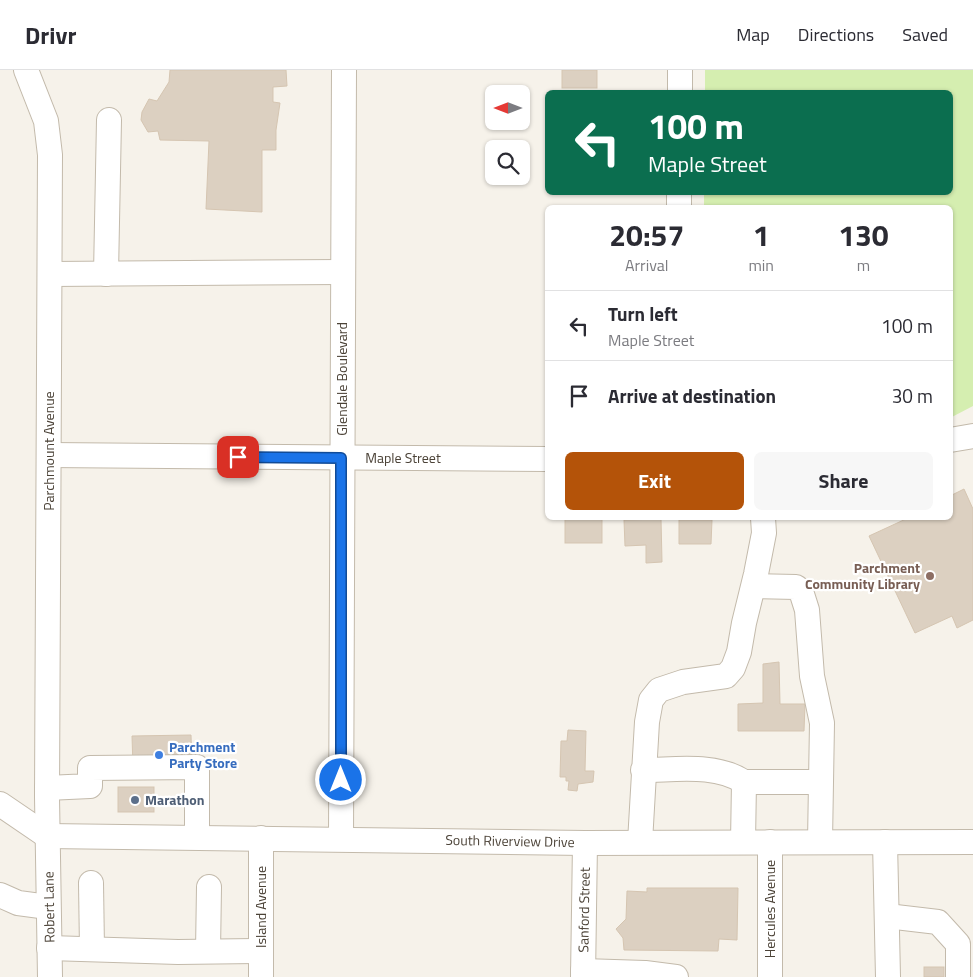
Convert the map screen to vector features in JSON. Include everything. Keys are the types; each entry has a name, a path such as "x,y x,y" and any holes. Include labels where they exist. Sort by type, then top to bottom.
{"street":[{"name":"Parchmount Avenue","path":"26,70 46,121 50,155 47,836"},
{"name":"Glendale Boulevard","path":"341,839 344,70"},
{"path":"680,70 680,90"},
{"path":"106,274 109,120"},
{"path":"50,274 342,272"},
{"path":"953,439 973,436"},
{"name":"Maple Street","path":"49,456 545,459"},
{"path":"640,842 647,722 651,700 659,690 683,682 726,676 733,668 739,652 744,623 754,586 764,533 763,520"},
{"path":"754,586 796,587 801,591 807,610 812,676 822,722 820,842"},
{"path":"47,788 90,786 90,768 197,767 197,837"},
{"path":"644,770 701,769 734,776 744,782 820,782"},
{"path":"743,842 744,782"},
{"path":"0,804 47,836"},
{"name":"South Riverview Drive","path":"47,836 585,842 973,842"},
{"name":"Robert Lane","path":"47,836 50,977"},
{"name":"Island Avenue","path":"261,838 261,977"},
{"name":"Sanford Street","path":"583,974 585,842"},
{"name":"Hercules Avenue","path":"770,842 770,977"},
{"path":"885,842 888,977"},
{"path":"91,883 92,949"},
{"path":"208,951 209,887"},
{"path":"0,895 18,903 48,907"},
{"path":"887,916 938,922 958,944 958,977"},
{"path":"49,948 261,951"},
{"path":"583,974 676,977"}],"green space":[{"path":"705,70 973,70 973,406 953,416 953,205 704,205 704,195 953,195 953,90 705,90"}],"building":[{"path":"170,70 286,70 287,86 273,87 273,102 280,103 276,130 276,150 262,150 262,212 206,209 209,141 160,140 158,131 148,132 141,120 142,112 149,99 157,101 169,82"},
{"path":"562,70 597,70 597,88 562,88"},
{"name":"Parchment Community Library","path":"964,489 973,509 973,620 957,628 952,616 915,633 869,536 904,520 953,520 953,494"},
{"path":"565,520 602,520 602,543 565,543"},
{"path":"624,520 661,520 662,562 646,563 646,545 625,546"},
{"path":"679,520 712,520 711,544 679,544"},
{"path":"779,662 780,704 805,704 804,731 738,731 738,704 763,703 763,664"},
{"path":"568,730 586,731 585,771 594,771 593,782 578,784 577,791 568,790 569,781 566,781 566,777 560,777 561,741 567,741"},
{"path":"191,735 192,766 133,767 132,736"},
{"path":"118,787 154,787 154,812 118,812"},
{"path":"647,888 738,888 737,940 719,939 718,951 624,950 623,938 616,929 626,919 627,891 647,892"},
{"path":"924,967 944,967 944,977 924,977"}],"place":[{"name":"Parchment Community Library","path":"930,576"},
{"name":"Parchment Party Store","path":"159,755"},
{"name":"Marathon","path":"135,800"}],"route":[{"path":"238,457 341,458 341,780"}]}
